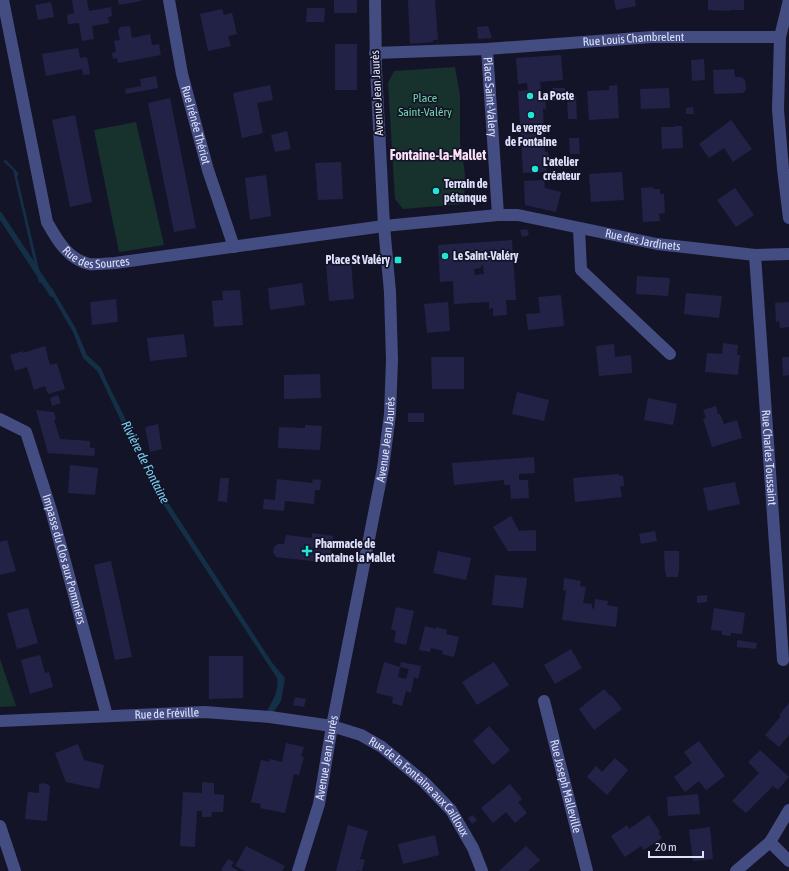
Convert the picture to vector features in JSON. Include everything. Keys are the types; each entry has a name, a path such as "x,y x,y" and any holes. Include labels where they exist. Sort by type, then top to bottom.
{"street":[{"name":"Rue des Sources","path":"3,0 47,222 59,242 72,256 90,264 115,263 384,226"},
{"name":"Rue Irénée Thériot","path":"169,0 182,74 208,170 234,246"},
{"name":"Avenue Jean Jaurès","path":"298,871 319,804 332,726 383,468 390,414 392,360 390,292 384,226 375,53 375,0"},
{"path":"789,0 780,37 784,110 783,169 789,218"},
{"name":"Rue Louis Chambrelent","path":"487,50 652,37 780,37"},
{"name":"Place Saint-Valery","path":"375,53 487,50 498,215"},
{"path":"384,226 498,215"},
{"name":"Rue des Jardinets","path":"498,215 518,215 657,244 755,255 789,254"},
{"path":"579,228 581,270 670,354"},
{"name":"Rue Charles Toussaint","path":"755,255 782,660"},
{"name":"Impasse du Clos aux Pommiers","path":"0,419 26,432 51,510 107,716"},
{"name":"Rue Joseph Malleville","path":"544,701 587,871"},
{"name":"Rue de Fréville","path":"0,721 205,712 270,717 332,726"},
{"name":"Rue de la Fontaine aux Cailloux","path":"332,726 361,735 382,747 424,782 451,810 473,848 482,871"},
{"path":"736,871 770,842 789,810"},
{"path":"0,826 15,871"},
{"path":"770,842 789,861"}],"green space":[{"name":"Place Saint-Valéry","path":"455,67 460,96 460,143 465,174 464,204 403,209 395,199 388,83 394,71"},
{"path":"136,122 164,245 119,252 94,130"},
{"path":"0,659 16,706 0,707"}],"water":[{"path":"6,160 19,174 17,176 42,282 39,283 13,170 3,161"},
{"path":"47,287 52,288 76,329 87,355 101,368 165,498 273,664 285,678 281,701 273,713 267,711 276,691 277,678 161,501 98,372 83,358 73,332"}],"building":[{"path":"72,0 87,0 89,11 111,7 112,16 108,17 109,23 92,26 94,39 82,41 79,23 68,24 67,15 74,13"},
{"path":"118,0 141,0 141,1 119,5"},
{"path":"334,0 357,0 357,13 334,13"},
{"path":"408,0 435,0 438,40 433,40 433,42 410,44"},
{"path":"614,0 635,0 636,6 616,10"},
{"path":"708,0 744,0 744,10 708,10"},
{"path":"51,2 54,17 38,20 35,5"},
{"path":"307,8 325,8 324,22 306,22"},
{"path":"222,9 224,15 232,13 237,34 228,36 231,46 208,51 200,14"},
{"path":"130,26 132,38 150,34 152,45 159,44 161,55 118,63 117,58 113,59 112,53 116,52 114,41 120,40 118,31 120,27"},
{"path":"488,26 492,38 478,39 477,27"},
{"path":"335,44 357,44 357,90 335,90"},
{"path":"78,48 80,58 87,57 90,74 83,75 82,69 46,76 42,54"},
{"path":"561,55 563,80 540,82 542,96 545,96 546,109 543,109 545,152 548,152 549,165 546,165 547,172 523,173 518,91 528,90 527,83 518,84 516,58"},
{"path":"704,59 705,80 692,81 691,60"},
{"path":"734,69 735,77 742,77 745,80 746,90 743,93 714,94 713,70"},
{"path":"156,76 158,88 126,94 125,89 141,86 140,79"},
{"path":"270,85 273,100 257,103 263,133 242,138 233,93"},
{"path":"617,85 619,118 589,120 587,91 609,90 609,86"},
{"path":"552,88 565,88 566,100 553,101"},
{"path":"669,88 670,108 641,109 640,89"},
{"path":"567,96 576,96 577,119 568,119"},
{"path":"170,98 196,228 174,232 148,103"},
{"path":"693,107 694,114 686,114 686,108"},
{"path":"75,115 92,202 70,207 52,120"},
{"path":"731,120 752,149 733,162 724,148 709,158 699,144"},
{"path":"682,126 683,148 662,149 661,127"},
{"path":"287,131 291,149 275,152 271,135"},
{"path":"569,138 579,138 580,154 570,154"},
{"path":"341,162 343,199 318,200 315,163"},
{"path":"622,172 624,200 591,202 589,174"},
{"path":"266,175 271,216 250,220 245,178"},
{"path":"544,180 545,188 561,192 556,212 525,205 524,181"},
{"path":"653,187 653,189 660,189 660,194 664,194 665,213 659,214 660,221 643,222 641,188"},
{"path":"735,188 754,215 736,227 717,200"},
{"path":"527,229 529,235 522,237 520,230"},
{"path":"512,240 516,300 506,300 507,315 493,316 493,308 489,309 489,302 454,304 453,281 440,282 438,245","holes":["481,265 483,265 484,274 475,275 474,269 481,268"]},
{"path":"351,262 354,299 329,301 326,264"},
{"path":"637,276 670,278 668,296 636,294"},
{"path":"302,283 305,305 270,310 268,288"},
{"path":"240,290 243,325 214,327 212,301 223,300 222,291"},
{"path":"686,293 722,296 719,318 684,314"},
{"path":"561,295 564,326 528,330 526,314 540,313 538,297"},
{"path":"116,299 118,322 92,325 90,302"},
{"path":"448,302 450,331 427,333 424,304"},
{"path":"789,302 789,327 780,328 779,321 776,322 775,303"},
{"path":"184,334 187,357 150,361 147,338"},
{"path":"723,343 738,345 737,355 740,355 738,375 705,372 707,353 722,354"},
{"path":"614,344 615,357 631,355 632,373 599,376 596,346"},
{"path":"45,346 50,365 57,363 65,389 48,394 45,386 34,390 27,367 15,371 10,355 23,351 23,353"},
{"path":"431,357 464,357 464,389 432,389"},
{"path":"782,357 789,357 789,375 783,376"},
{"path":"320,374 321,398 284,399 284,375"},
{"path":"517,392 549,400 544,421 512,414"},
{"path":"58,395 61,403 52,406 50,398"},
{"path":"648,398 677,404 673,425 644,420"},
{"path":"716,406 718,414 720,414 724,424 737,420 742,438 712,447 703,419 706,418 703,410"},
{"path":"36,410 54,412 56,419 54,420 60,439 90,441 90,448 95,448 94,456 48,453"},
{"path":"408,413 424,413 424,422 408,422"},
{"path":"158,424 162,449 150,452 145,427"},
{"path":"305,425 322,426 320,450 278,448 279,427 305,428"},
{"path":"534,457 535,473 519,474 519,480 528,480 529,498 511,499 510,485 504,485 504,480 454,485 452,463"},
{"path":"70,465 98,468 95,495 68,493"},
{"path":"619,474 620,476 623,476 624,486 620,486 622,497 575,502 573,478"},
{"path":"220,478 229,478 227,502 218,501"},
{"path":"277,479 312,483 313,479 321,480 320,490 315,490 314,504 285,501 284,511 263,509 264,499 275,500"},
{"path":"735,482 740,504 708,511 703,488"},
{"path":"511,516 519,531 536,530 536,551 508,551 493,527"},
{"path":"655,531 657,541 641,544 639,534"},
{"name":"Pharmacie de Fontaine la Mallet","path":"312,533 333,536 330,563 276,557 273,552 274,547 278,544 284,544 286,535 312,538"},
{"path":"7,540 16,571 0,575 0,542"},
{"path":"438,551 471,558 466,580 433,573"},
{"path":"664,551 679,551 678,577 666,577"},
{"path":"111,561 132,657 115,660 94,565"},
{"path":"495,575 527,578 523,608 492,605"},
{"path":"564,578 581,581 580,586 586,587 583,603 592,604 592,608 594,609 595,599 608,601 607,605 618,607 616,627 562,620 566,591 563,590"},
{"path":"707,595 707,602 697,603 697,596"},
{"path":"396,607 414,611 406,645 394,642 396,631 391,629"},
{"path":"28,608 38,643 17,649 7,613"},
{"path":"714,608 745,613 742,634 731,633 731,636 722,635 722,631 711,630"},
{"path":"425,626 447,630 446,634 459,637 454,657 442,654 443,651 431,648 430,652 419,650"},
{"path":"737,640 757,643 756,649 737,647"},
{"path":"571,649 582,668 555,684 544,665"},
{"path":"40,655 45,673 49,672 53,687 30,694 21,660"},
{"path":"209,656 243,656 243,698 209,699"},
{"path":"384,662 400,667 401,662 421,666 418,679 414,677 411,693 406,691 402,706 392,703 393,697 376,693","holes":["400,667 409,669 406,679 398,677"]},
{"path":"494,662 509,685 477,705 462,682"},
{"path":"604,689 622,709 594,730 579,709"},
{"path":"295,697 306,699 304,707 293,705"},
{"path":"789,703 789,735 779,747 765,735 781,716 779,715"},
{"path":"489,726 510,750 493,765 473,741"},
{"path":"699,741 725,776 706,790 699,781 685,792 674,777 692,763 684,752"},
{"path":"286,743 304,747 301,756 304,757 299,775 294,774 285,813 260,808 261,804 251,802 261,760 269,762 270,759 282,762"},
{"path":"78,744 84,760 104,765 99,789 66,782 55,753"},
{"path":"760,750 789,777 778,790 773,786 746,813 732,801 759,773 748,762"},
{"path":"615,758 628,770 607,795 587,777 596,766 602,772"},
{"path":"202,782 214,783 214,794 224,795 223,812 212,812 211,817 202,817 202,811 197,811 195,847 180,846 183,792 202,793"},
{"path":"42,783 50,786 47,821 25,819 28,792 39,793 39,785"},
{"path":"510,784 522,799 518,802 527,813 515,823 506,812 493,823 481,808"},
{"path":"698,794 700,814 668,816 667,797"},
{"path":"473,815 477,820 472,824 468,818"},
{"path":"649,815 660,832 658,833 662,838 644,850 641,846 625,857 611,836 627,825 629,829"},
{"path":"348,825 368,831 360,859 365,860 362,871 336,871"},
{"path":"710,827 713,859 693,861 689,830"},
{"path":"435,835 439,855 403,864 398,844"},
{"path":"246,846 285,866 282,871 245,871 235,866"},
{"path":"526,846 540,860 528,871 499,871"},
{"path":"228,859 234,862 231,866 238,871 221,870"}],"waterway":[{"name":"Rivière de Fontaine","path":"0,215 52,294"}],"place":[{"name":"La Poste","path":"530,96"},
{"name":"Le verger de Fontaine","path":"531,115"},
{"name":"L'atelier créateur","path":"535,169"},
{"name":"Terrain de pétanque","path":"436,191"},
{"name":"Le Saint-Valéry","path":"445,256"},
{"name":"Place St Valéry","path":"398,260"},
{"name":"Pharmacie de Fontaine la Mallet","path":"307,551"}],"district":[{"name":"Fontaine-la-Mallet","path":"438,155"}]}
